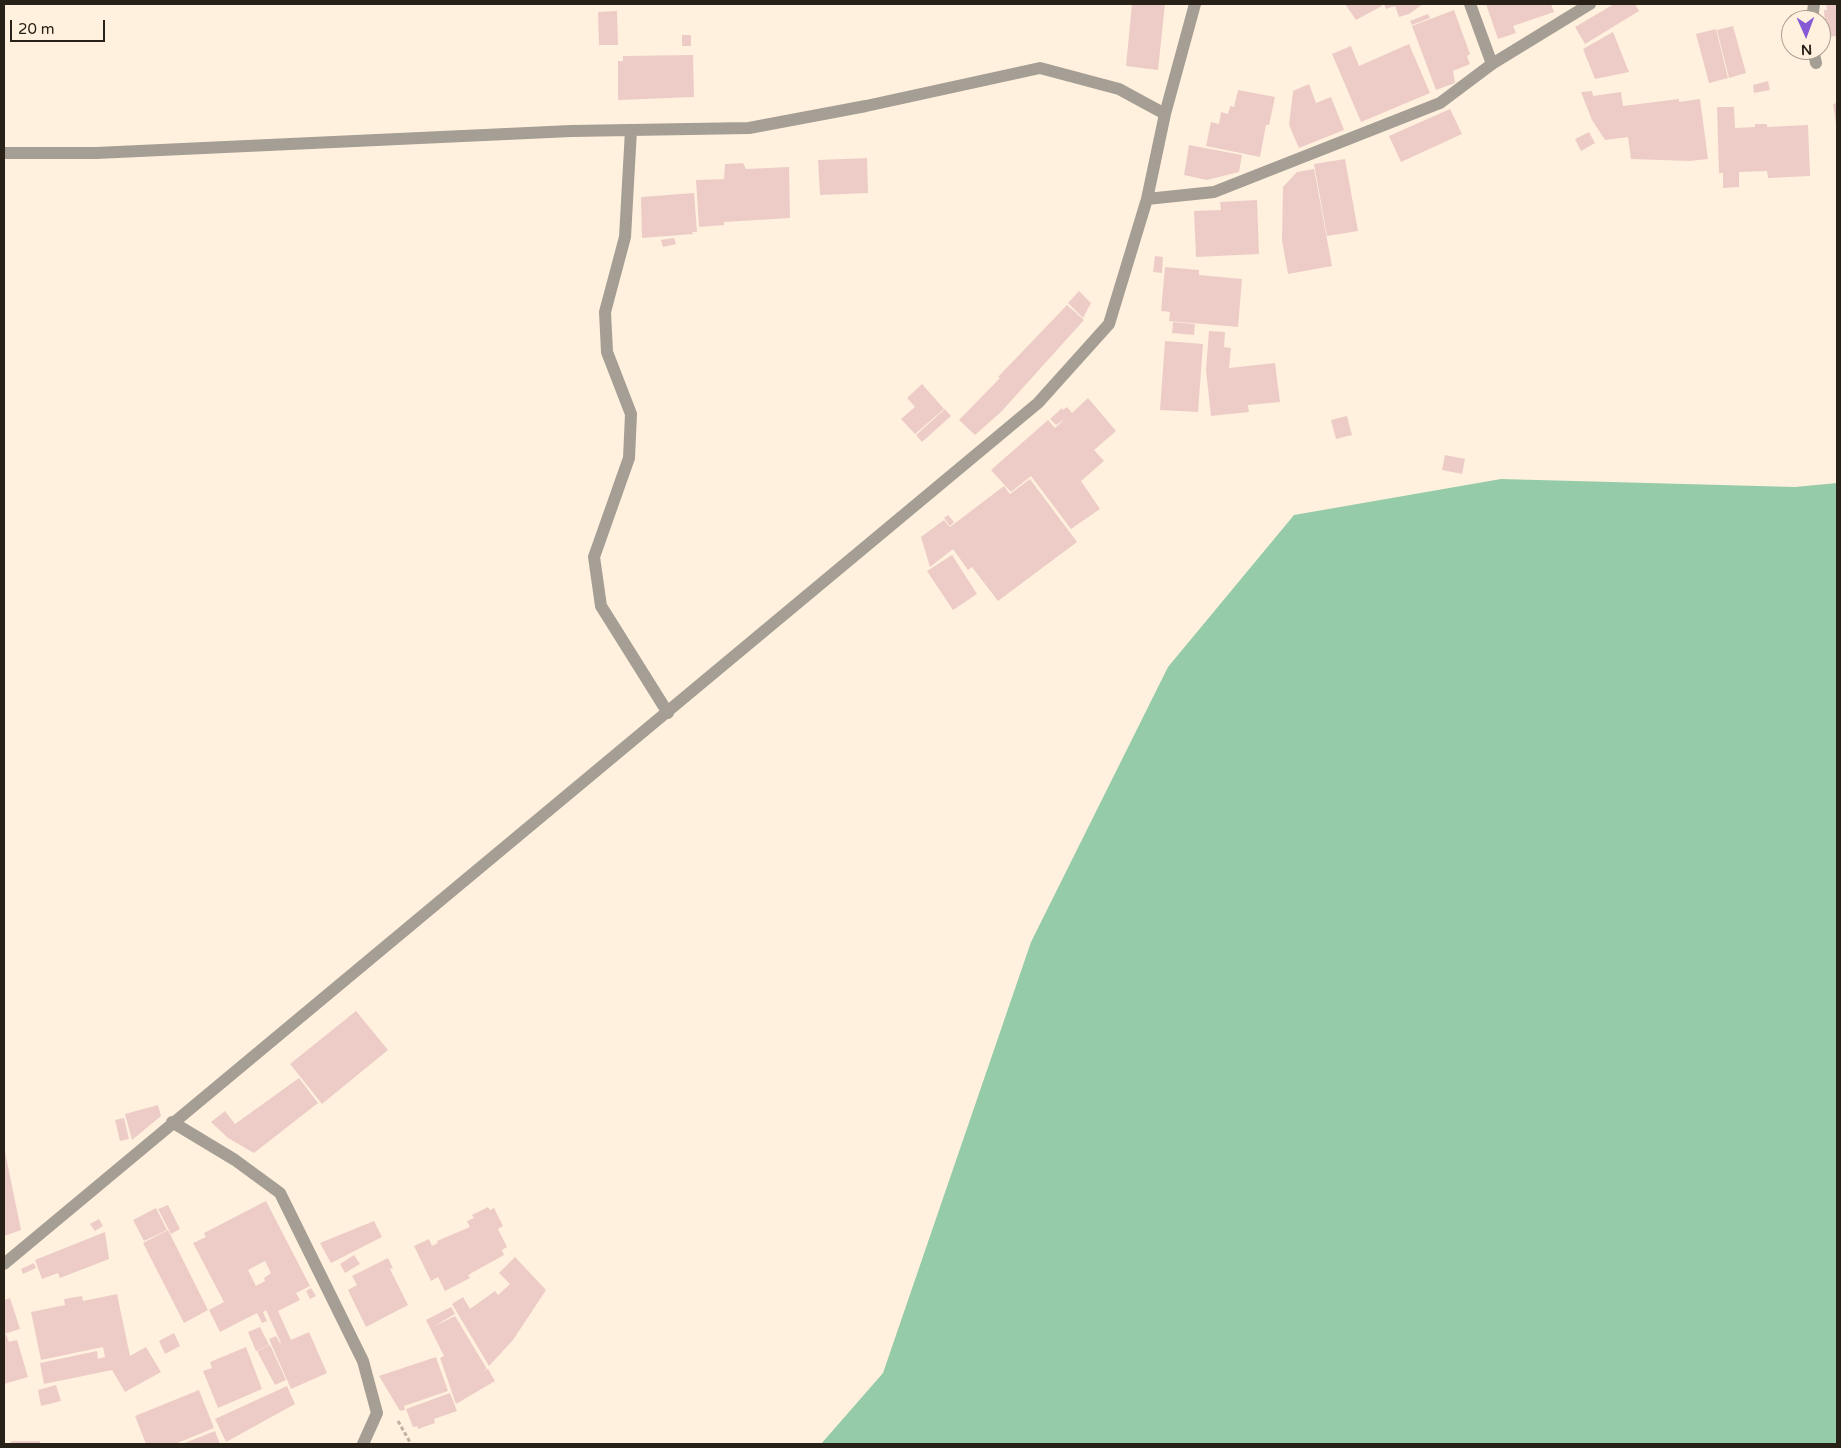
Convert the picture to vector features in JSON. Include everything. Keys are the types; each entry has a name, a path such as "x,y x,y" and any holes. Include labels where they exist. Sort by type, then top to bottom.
{"street":[{"path":"4,1264 172,1122 668,713 1038,403 1109,324 1147,199 1165,114 1195,4"},
{"path":"1470,4 1492,64"},
{"path":"1147,199 1214,192 1440,103 1492,64 1590,4"},
{"path":"4,153 96,153 631,130 749,128 866,106 1040,68 1119,89 1165,114"},
{"path":"631,130 625,237 605,312 607,352 631,414 629,458 594,557 601,606 668,713"},
{"path":"172,1122 235,1160 280,1193 363,1361 377,1413 363,1444"}],"green space":[{"path":"1501,479 1795,487 1837,483 1837,1444 821,1444 883,1373 1031,942 1168,667 1294,515"}],"building":[{"path":"1132,4 1165,4 1158,70 1126,66"},
{"path":"1345,4 1380,4 1382,6 1356,20"},
{"path":"1384,4 1423,4 1409,14 1399,17 1395,6 1386,9"},
{"path":"1486,4 1551,4 1554,12 1513,26 1516,33 1498,39"},
{"path":"1614,4 1635,4 1639,11 1585,44 1575,27"},
{"path":"1826,4 1837,4 1837,36 1831,37 1831,10 1827,10"},
{"path":"1454,10 1470,54 1467,56 1470,64 1453,71 1455,83 1436,90 1412,26"},
{"path":"617,11 618,45 599,45 598,12"},
{"path":"1428,14 1430,18 1412,25 1410,21"},
{"path":"1733,26 1746,73 1729,78 1717,30"},
{"path":"1716,29 1728,78 1709,83 1696,34"},
{"path":"1613,32 1629,72 1595,79 1583,49"},
{"path":"682,35 691,35 691,46 682,46"},
{"path":"1409,44 1430,93 1361,122 1332,54 1351,46 1359,66"},
{"path":"693,55 694,97 618,100 618,61 623,61 623,56"},
{"path":"1768,81 1770,90 1754,93 1753,85"},
{"path":"1309,84 1316,103 1331,97 1344,130 1299,148 1289,125 1293,91"},
{"path":"1238,90 1275,97 1269,125 1266,125 1260,157 1206,146 1211,122 1219,124 1221,112 1228,114 1230,106 1234,107"},
{"path":"1592,91 1593,96 1621,92 1623,106 1679,99 1679,102 1700,99 1708,159 1690,161 1631,159 1628,137 1605,140 1592,120 1581,92"},
{"path":"1837,103 1837,123 1836,123 1833,104"},
{"path":"1717,107 1734,107 1735,128 1755,127 1755,124 1767,124 1767,127 1808,125 1810,176 1768,178 1767,171 1739,172 1739,187 1723,188 1723,173 1719,173"},
{"path":"1450,109 1462,134 1401,162 1389,136"},
{"path":"1589,132 1595,143 1581,151 1575,139"},
{"path":"1189,145 1242,155 1239,172 1207,180 1184,175"},
{"path":"867,158 868,193 820,195 818,160"},
{"path":"1345,159 1358,231 1327,236 1314,164"},
{"path":"743,163 746,169 789,167 790,218 724,222 724,225 699,227 696,180 724,179 725,164"},
{"path":"1314,169 1332,266 1288,274 1282,240 1283,187 1297,172"},
{"path":"694,193 697,232 692,232 693,234 642,238 641,197"},
{"path":"1257,200 1259,254 1196,257 1194,211 1221,210 1220,202"},
{"path":"674,238 676,244 663,247 661,240"},
{"path":"1155,256 1163,257 1162,273 1153,272"},
{"path":"1165,267 1199,270 1199,275 1242,279 1238,327 1169,321 1170,312 1161,311"},
{"path":"1079,291 1091,303 1083,318 1068,303"},
{"path":"1067,305 1084,320 1001,412 975,435 959,420"},
{"path":"1173,322 1195,324 1194,335 1172,333"},
{"path":"1209,331 1225,332 1224,347 1231,348 1229,368 1275,363 1280,402 1248,405 1249,412 1211,416 1206,370"},
{"path":"1165,341 1203,344 1198,412 1160,410"},
{"path":"922,384 944,409 915,434 901,419 915,407 907,398"},
{"path":"1088,398 1116,431 1094,450 1104,461 1081,481 1100,509 1071,529 1031,476 1011,492 991,470 1048,420 1055,428 1065,419 1056,425 1050,419 1062,408 1063,410 1067,407 1072,413"},
{"path":"945,409 951,416 922,442 916,435"},
{"path":"1347,416 1352,435 1336,439 1331,420"},
{"path":"1445,455 1465,459 1462,474 1442,470"},
{"path":"1030,479 1077,542 998,601 972,567 968,570 953,549 930,567 921,537 944,520 950,527 1004,486 1010,494"},
{"path":"948,515 954,522 950,526 944,518"},
{"path":"952,555 977,594 953,610 927,571"},
{"path":"356,1011 388,1050 322,1104 290,1064"},
{"path":"299,1078 318,1103 254,1153 228,1138 211,1122 225,1111 235,1124"},
{"path":"158,1105 161,1116 132,1140 125,1114"},
{"path":"124,1118 129,1139 120,1141 115,1120"},
{"path":"4,1147 21,1230 4,1236"},
{"path":"266,1201 310,1286 296,1293 300,1300 278,1311 291,1340 309,1332 327,1373 291,1389 269,1339 276,1336 281,1343 266,1310 263,1312 267,1321 262,1323 257,1313 220,1332 209,1310 224,1302 193,1243 206,1237 204,1233","holes":["265,1261 271,1273 264,1278 265,1281 256,1286 248,1270"]},
{"path":"168,1205 180,1229 171,1234 158,1209"},
{"path":"488,1207 490,1210 494,1208 503,1226 498,1229 507,1247 502,1250 504,1255 468,1275 470,1278 445,1291 438,1277 431,1281 414,1246 429,1239 432,1246 438,1243 437,1241 470,1227 467,1221 474,1218 472,1215"},
{"path":"156,1208 167,1230 144,1241 133,1220"},
{"path":"99,1219 103,1226 95,1231 90,1224"},
{"path":"374,1221 382,1237 331,1263 320,1243"},
{"path":"168,1230 208,1310 184,1323 143,1243"},
{"path":"105,1232 109,1259 60,1278 58,1273 42,1279 35,1260"},
{"path":"354,1255 360,1264 345,1273 340,1264"},
{"path":"515,1257 546,1290 513,1340 489,1366 452,1304 463,1297 470,1309 495,1291 498,1295 510,1284 499,1273"},
{"path":"388,1258 393,1268 390,1269 408,1305 366,1327 348,1290 357,1285 352,1276"},
{"path":"34,1263 36,1268 23,1274 21,1269"},
{"path":"311,1288 316,1296 310,1299 306,1291"},
{"path":"117,1294 130,1356 146,1347 161,1372 125,1392 112,1370 44,1384 40,1363 97,1351 98,1359 105,1357 103,1347 41,1360 31,1312 65,1305 64,1299 82,1296 83,1301"},
{"path":"10,1298 20,1329 4,1334 4,1300"},
{"path":"451,1307 455,1314 433,1327 455,1316 487,1369 481,1373 488,1369 495,1381 456,1404 440,1358 444,1356 426,1320"},
{"path":"260,1327 269,1345 256,1351 248,1332"},
{"path":"174,1333 180,1346 165,1354 159,1341"},
{"path":"6,1334 9,1342 17,1340 28,1377 4,1384 4,1335"},
{"path":"270,1345 286,1380 275,1385 257,1351"},
{"path":"246,1347 262,1389 218,1408 203,1371 212,1368 210,1362"},
{"path":"436,1357 448,1391 404,1406 405,1410 400,1411 379,1376"},
{"path":"56,1385 61,1401 41,1406 38,1390"},
{"path":"287,1386 295,1404 226,1442 215,1419"},
{"path":"199,1390 214,1428 175,1444 146,1444 135,1416"},
{"path":"450,1393 457,1411 434,1419 435,1423 418,1429 417,1426 413,1427 406,1409"},
{"path":"215,1431 220,1444 182,1444"},
{"path":"11,1441 40,1441 40,1444 10,1444"}]}
